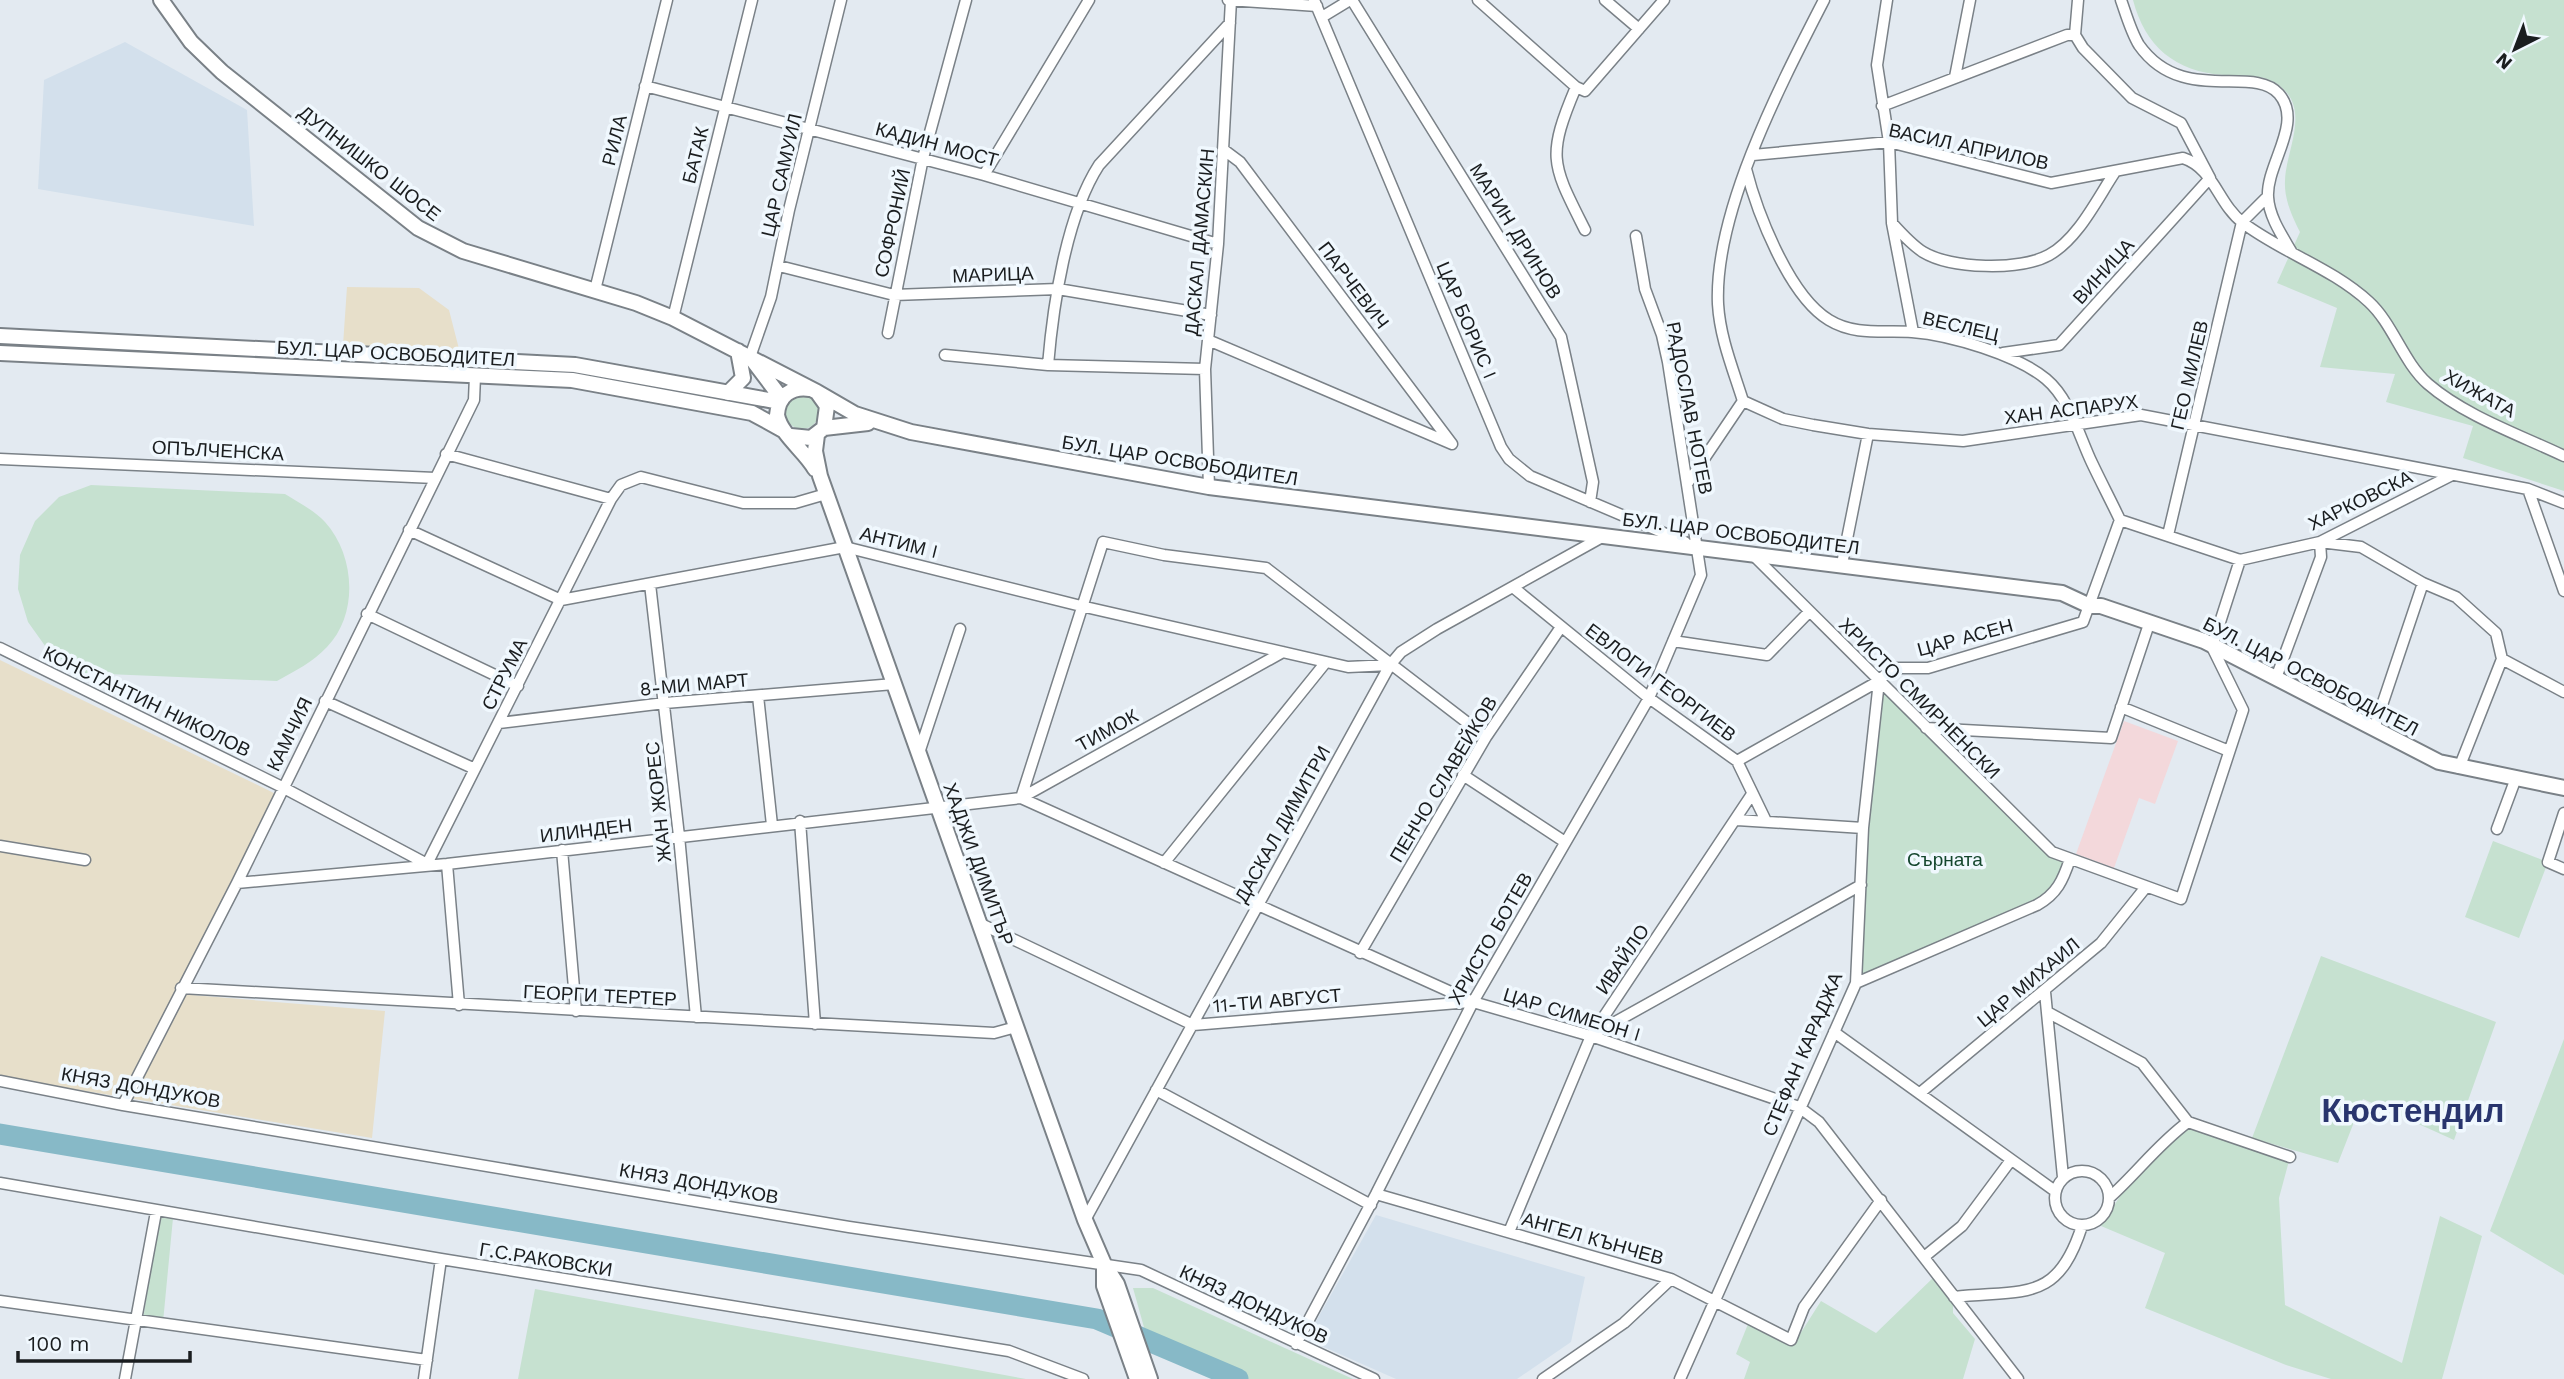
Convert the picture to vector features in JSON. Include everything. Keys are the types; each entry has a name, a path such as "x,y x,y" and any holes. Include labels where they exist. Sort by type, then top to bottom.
{"main road":[{"name":"ДУПНИШКО ШОСЕ","path":"161,0 191,42 222,72 418,228 463,251 594,289 673,318 841,408 881,424"},
{"name":"БУЛ. ЦАР ОСВОБОДИТЕЛ","path":"0,336 575,365 781,400"},
{"name":"БУЛ. ЦАР ОСВОБОДИТЕЛ","path":"0,353 572,380 701,401 752,413 787,433"},
{"path":"728,393 743,379 744,354"},
{"path":"744,354 781,400"},
{"path":"794,389 813,391 827,406 815,451 820,476 787,433 777,415 781,400 794,389"},
{"path":"787,433 806,439 820,431 854,422 881,424"},
{"name":"БУЛ. ЦАР ОСВОБОДИТЕЛ","path":"881,424 1209,487 2062,593 2090,606 2101,606 2212,646 2430,758 2459,768 2564,788"},
{"name":"ХАДЖИ ДИМИТЪР","path":"820,476 1085,1220 1104,1264 1140,1376"},
{"path":"2090,606 2099,614 2201,648 2212,646"}],"street":[{"name":"РИЛА","path":"594,289 667,0"},
{"name":"БАТАК","path":"673,318 752,0"},
{"name":"ЦАР САМУИЛ","path":"744,354 779,266 841,0"},
{"name":"СОФРОНИЙ","path":"888,333 923,158 966,0"},
{"path":"984,175 1089,0"},
{"path":"1230,0 1315,3"},
{"name":"ДАСКАЛ ДАМАСКИН","path":"1209,487 1205,369 1218,244 1230,0"},
{"path":"1322,17 1351,0"},
{"name":"МАРИН ДРИНОВ","path":"1351,0 1561,337 1593,482 1590,502"},
{"path":"1478,0 1580,89"},
{"path":"1605,0 1639,29"},
{"path":"1585,230 1560,181 1555,158 1562,120 1580,89 1664,0"},
{"path":"1687,484 1744,401 1725,350 1718,304 1724,241 1746,169 1824,0"},
{"path":"1887,0 1877,65 1889,142 1892,223 1913,332"},
{"path":"1955,77 1970,0"},
{"path":"2078,0 2075,35 2082,48 2132,98 2181,124 2210,178"},
{"path":"2121,0 2138,43 2154,62 2198,82 2261,83 2276,91 2284,102 2287,114 2285,133 2269,180 2267,197 2274,222 2292,254"},
{"name":"ЦАР БОРИС I","path":"1315,3 1501,447 1509,459 1530,476 1698,548"},
{"path":"1048,365 1058,289 1086,185 1099,166 1230,23"},
{"path":"1882,106 2067,34 2075,35"},
{"name":"КАДИН МОСТ","path":"645,86 923,158 1218,244"},
{"name":"ВАСИЛ АПРИЛОВ","path":"1753,155 1889,142 2052,183 2183,158 2203,168 2228,208 2242,222 2292,254 2339,279"},
{"name":"ПАРЧЕВИЧ","path":"1208,340 1452,444 1240,162 1224,150"},
{"name":"ВЕСЛЕЦ","path":"1746,169 1752,192 1788,271 1819,312 1830,321 1861,331 1913,332 2003,353 2046,379 2056,389 2075,425 2120,520"},
{"path":"1892,223 1923,252 1944,261 1970,266 2030,263 2050,255 2070,237 2115,172"},
{"name":"ВИНИЦА","path":"2003,353 2059,345 2210,178"},
{"path":"2242,222 2267,197"},
{"name":"ГЕО МИЛЕВ","path":"2168,535 2242,222"},
{"name":"РАДОСЛАВ НОТЕВ","path":"1636,236 1645,289 1662,335 1698,548"},
{"name":"МАРИЦА","path":"779,266 894,295 1058,289 1211,315"},
{"name":"ХИЖАТА","path":"2339,279 2371,303 2427,383 2467,409 2564,456"},
{"path":"945,355 1048,365 1205,369"},
{"name":"КАМЧИЯ","path":"123,1105 237,883 474,400 475,376"},
{"name":"ХАН АСПАРУХ","path":"1744,401 1783,419 1868,434 1963,441 2141,415 2528,489 2564,503"},
{"path":"1842,564 1868,434"},
{"path":"446,454 611,499 621,485 641,477 743,503 795,503 826,494"},
{"name":"ОПЪЛЧЕНСКА","path":"0,459 435,478"},
{"name":"ХАРКОВСКА","path":"2240,560 2320,542 2452,474"},
{"path":"2528,489 2564,591"},
{"name":"СТРУМА","path":"427,864 611,499"},
{"path":"2090,606 2120,520 2240,560 2212,646 2243,710 2229,751 2121,707"},
{"path":"409,530 561,600"},
{"name":"ДАСКАЛ ДИМИТРИ","path":"1085,1220 1390,665 1401,652 1437,629 1604,536"},
{"path":"1021,798 1081,606 1104,542 1164,555 1266,569 1486,737"},
{"path":"2276,678 2321,557 2320,542 2361,547 2423,583 2456,597 2496,633 2502,659 2459,768"},
{"name":"АНТИМ I","path":"561,600 845,547 1081,606 1348,667 1390,665"},
{"name":"ХРИСТО БОТЕВ","path":"1296,1343 1371,1205 1473,1002 1649,698 1701,575 1698,548"},
{"name":"ХРИСТО СМИРНЕНСКИ","path":"1751,554 2052,852 2181,899 2229,751"},
{"path":"2374,729 2423,583"},
{"name":"ЖАН ЖОРЕС","path":"650,584 665,704 696,1017"},
{"name":"ЕВЛОГИ ГЕОРГИЕВ","path":"1514,588 1649,698 1737,761 1766,821"},
{"name":"ЦАР АСЕН","path":"1737,761 1878,681 1892,668 1928,668 2083,622 2090,606"},
{"path":"1673,641 1767,654 1809,612"},
{"path":"368,614 518,686"},
{"name":"ПЕНЧО СЛАВЕЙКОВ","path":"1360,953 1486,737 1561,626"},
{"path":"919,754 960,629"},
{"path":"1926,728 2110,738 2147,630"},
{"name":"КОНСТАНТИН НИКОЛОВ","path":"0,648 282,787 427,864"},
{"name":"ТИМОК","path":"937,806 1021,798 1283,652"},
{"path":"2502,659 2564,692"},
{"path":"1164,863 1326,662"},
{"name":"СТЕФАН КАРАДЖА","path":"1679,1379 1856,983 1863,828 1878,681"},
{"name":"8-МИ МАРТ","path":"499,723 665,704 894,684"},
{"path":"758,696 772,825"},
{"path":"325,701 475,769"},
{"path":"1463,775 1565,842"},
{"path":"2497,829 2516,778"},
{"name":"ИВАЙЛО","path":"1509,1233 1591,1036 1752,794"},
{"name":"ЦАР СИМЕОН I","path":"1021,798 1473,1002 1591,1036 1799,1107 1819,1122 2018,1379"},
{"name":"ИЛИНДЕН","path":"237,883 447,864 937,806"},
{"path":"2564,813 2548,862 2564,869"},
{"path":"1737,820 1863,828"},
{"path":"800,821 814,1024"},
{"path":"0,846 85,860"},
{"path":"562,850 576,1011"},
{"path":"1856,983 2050,898 2062,883 2070,859"},
{"path":"447,864 459,1005"},
{"path":"1591,1036 1861,886"},
{"name":"ЦАР МИХАИЛ","path":"1920,1093 2101,943 2146,887"},
{"name":"11-ТИ АВГУСТ","path":"979,923 1193,1024 1473,1002"},
{"name":"ГЕОРГИ ТЕРТЕР","path":"181,988 994,1033 1016,1027"},
{"path":"2045,992 2063,1177 2055,1191 2054,1199 2060,1215 2074,1225 2082,1226 2105,1214 2109,1198 2103,1181 2089,1171 2080,1170 2063,1177"},
{"path":"2049,1013 2143,1063 2188,1122 2290,1157"},
{"path":"1834,1032 2055,1191"},
{"name":"КНЯЗ ДОНДУКОВ","path":"0,1081 123,1105 849,1227 1141,1270 1374,1379"},
{"path":"1156,1090 1371,1205"},
{"path":"2109,1198 2131,1179 2166,1138 2188,1122"},
{"path":"1924,1257 1962,1226 2011,1160"},
{"name":"Г.С.РАКОВСКИ","path":"0,1183 156,1212 1009,1351 1083,1379"},
{"name":"АНГЕЛ КЪНЧЕВ","path":"1376,1194 1671,1279 1791,1340 1804,1307 1881,1200"},
{"path":"125,1379 156,1212"},
{"path":"1954,1297 2044,1287 2060,1274 2073,1254 2082,1226"},
{"path":"424,1379 441,1259"},
{"path":"1543,1379 1624,1323 1671,1279"},
{"path":"0,1301 427,1360"}],"shaded area":[{"path":"125,42 247,110 254,226 38,189 44,80"},
{"path":"347,287 419,288 449,310 459,349 343,345"},
{"path":"0,660 278,795 180,994 385,1011 372,1138 0,1077"},
{"path":"2124,721 2178,741 2155,804 2139,798 2114,868 2076,854"},
{"path":"1376,1215 1585,1277 1571,1342 1517,1379 1396,1379 1306,1339"}],"green space":[{"path":"2133,0 2564,0 2564,491 2463,458 2473,426 2386,402 2395,374 2320,367 2337,308 2277,283 2300,232 2289,207 2285,188 2294,136 2293,103 2280,86 2266,79 2207,73 2177,62 2165,54 2145,31"},
{"path":"802,395 814,400 819,412 814,424 802,429 790,424 785,412 790,400"},
{"path":"91,485 285,494 295,500 325,522 342,551 349,584 348,602 337,634 316,657 277,681 83,673 48,650 28,622 18,589 20,555 35,521 59,497"},
{"name":"Сърната","path":"1879,681 2052,852 2070,859 2050,898 1856,983"},
{"path":"2493,841 2548,862 2519,938 2465,917"},
{"path":"2321,956 2496,1022 2454,1140 2363,1099 2338,1163 2252,1138"},
{"path":"2564,1039 2564,1275 2490,1231"},
{"path":"2188,1122 2290,1157 2279,1198 2285,1305 2402,1363 2440,1216 2482,1236 2442,1379 2331,1379 2286,1365 2145,1308 2165,1253 2101,1226 2131,1179"},
{"path":"159,1216 173,1218 163,1322 143,1320"},
{"path":"1935,1276 1953,1303 1953,1313 1975,1339 1963,1379 1744,1379 1750,1362 1736,1354 1748,1324 1793,1345 1821,1301 1876,1333"},
{"path":"1133,1288 1153,1288 1353,1379 1238,1379 1147,1338"},
{"path":"535,1289 1026,1379 518,1379"}],"waterway":[{"path":"0,1134 1097,1319 1238,1379"}],"district":[{"name":"Кюстендил","path":"2413,1110"}]}
